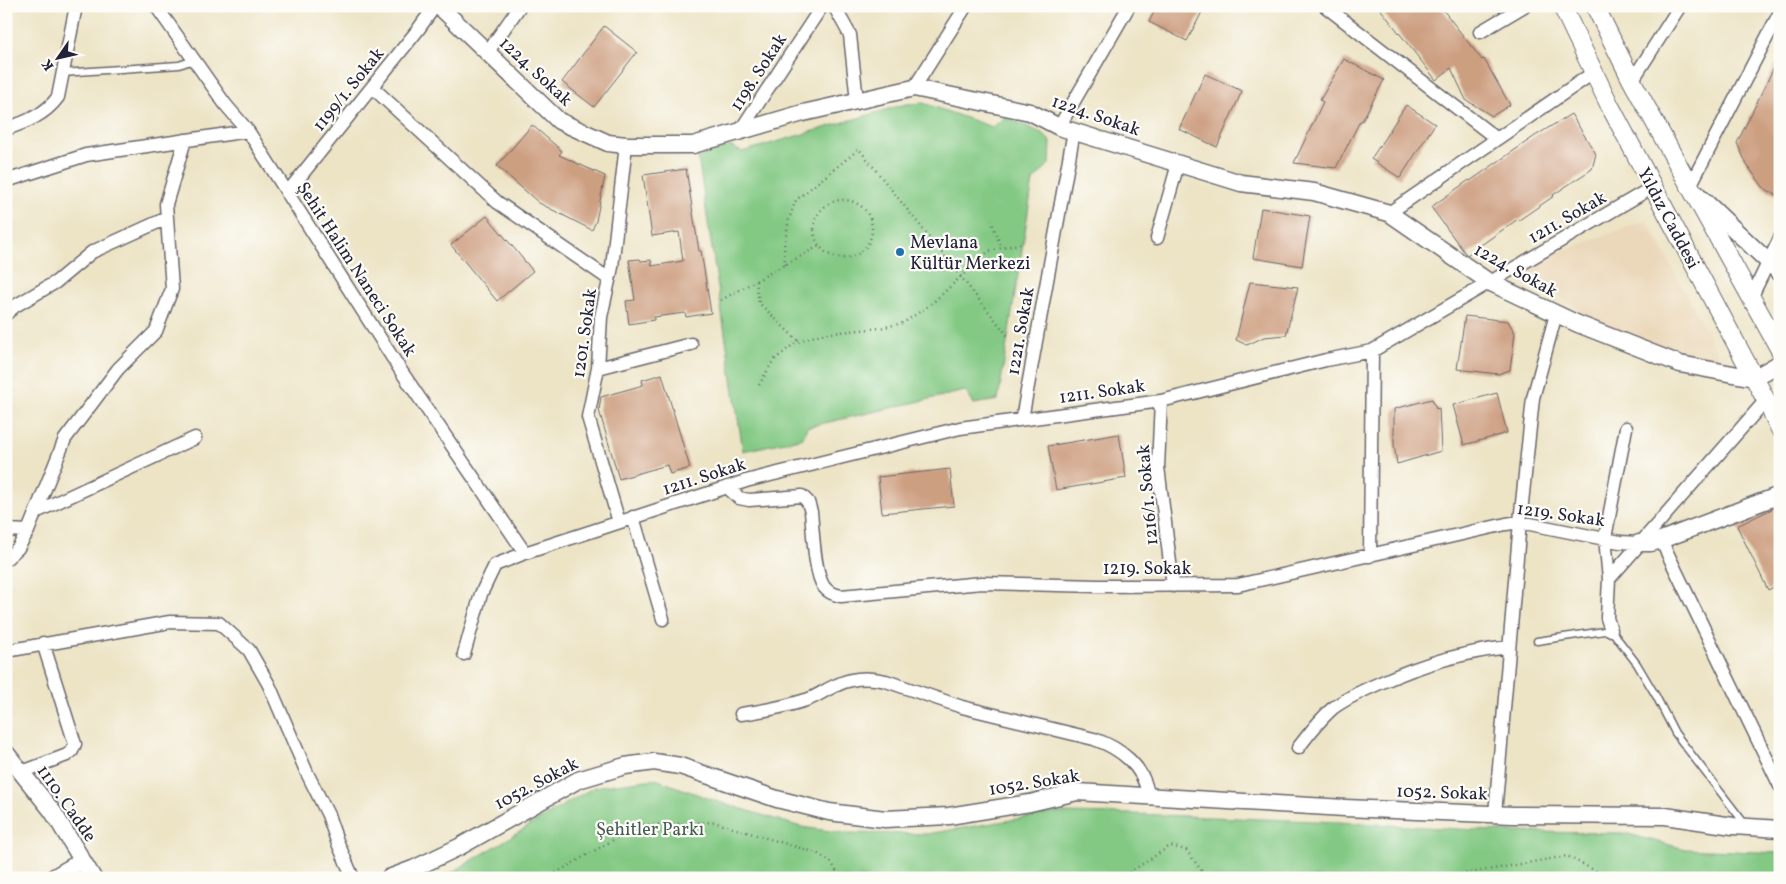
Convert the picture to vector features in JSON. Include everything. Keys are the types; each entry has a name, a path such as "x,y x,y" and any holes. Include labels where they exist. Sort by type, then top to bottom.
{"main road":[{"name":"Yıldız Caddesi","path":"1562,6 1593,73 1780,429"},
{"name":"Yıldız Caddesi","path":"1595,6 1632,81 1780,350"}],"street":[{"path":"6,129 24,123 50,107 58,97 61,73 76,6"},
{"name":"Şehit Halim Naneci Sokak","path":"156,6 225,104 248,131 401,371 525,553"},
{"name":"1199/1. Sokak","path":"288,193 417,31 434,6"},
{"name":"1224. Sokak","path":"438,6 559,120 608,143 626,145 693,145 803,113 914,88 1030,112 1067,129 1241,183 1314,192 1390,213 1489,282 1556,314 1680,364 1754,378"},
{"path":"487,53 520,6"},
{"name":"1198. Sokak","path":"740,131 822,6"},
{"path":"834,6 850,35 857,101"},
{"path":"914,88 966,6"},
{"name":"1221. Sokak","path":"1022,419 1067,129 1129,6"},
{"path":"1325,6 1497,139"},
{"path":"1480,32 1524,6"},
{"path":"1632,81 1680,6"},
{"path":"1774,267 1690,186 1780,12"},
{"path":"1390,213 1593,73"},
{"path":"372,87 497,202 609,279"},
{"path":"6,182 86,155 248,131"},
{"path":"6,559 18,548 28,531 65,439 118,369 156,331 172,289 166,204 185,140"},
{"name":"1201. Sokak","path":"619,522 588,417 598,368 601,317 609,279 626,145"},
{"path":"1157,238 1178,164"},
{"name":"1211. Sokak","path":"464,654 481,594 495,565 525,553 746,480 960,428 1161,401 1326,360 1372,351 1653,187"},
{"path":"6,314 56,282 92,252 167,218"},
{"path":"1751,298 1774,267 1780,238"},
{"path":"1495,814 1520,522 1533,398 1556,314"},
{"path":"598,368 691,344"},
{"path":"1370,556 1372,351"},
{"path":"1754,378 1780,363"},
{"path":"1609,579 1766,400"},
{"name":"1216/1. Sokak","path":"1161,401 1158,467 1173,586"},
{"path":"1612,630 1608,618 1609,579 1605,538 1626,428"},
{"path":"36,512 195,438"},
{"name":"1219. Sokak","path":"727,487 740,498 749,500 802,496 808,502 811,512 819,578 825,588 834,595 841,596 982,582 1098,586 1238,585 1520,522 1639,544"},
{"path":"1639,544 1661,540 1780,495"},
{"path":"633,518 664,619"},
{"path":"6,530 28,531"},
{"path":"1661,540 1780,786"},
{"path":"6,651 170,622 219,623 249,650 269,686 307,773 328,815 353,878"},
{"path":"22,772 68,755 75,744 43,643"},
{"path":"1298,748 1312,729 1328,713 1348,698 1363,690 1430,663 1482,650 1509,647"},
{"path":"741,714 774,710 808,699 850,680 874,678 962,707 1104,742 1122,754 1138,769 1146,782 1148,796"},
{"name":"1110. Cadde","path":"6,753 53,812 93,878"},
{"name":"1052. Sokak","path":"389,878 414,869 459,847 578,780 625,766 654,762 680,766 776,799 829,812 885,819 949,816 1030,803 1077,792 1345,808 1495,814 1666,816 1747,827 1780,829"},
{"path":"53,878 82,861"}],"lane":[{"path":"61,73 179,65 195,60"},
{"path":"1537,641 1612,630 1637,664 1675,733 1747,827"}],"path":[{"path":"785,265 784,246 789,219 796,200 859,149 1008,336"},
{"path":"834,201 852,201 860,205 866,212 871,221 872,231 864,249 846,258 826,253 819,246 815,238 815,220 819,212 826,205 834,201"},
{"path":"991,220 1001,247"},
{"path":"759,385 773,361 799,342 821,334 880,328 903,322 930,305 989,250 1023,243"},
{"path":"721,300 819,246"},
{"path":"756,281 759,303 799,342"},
{"path":"547,878 639,824 713,822 817,853 832,863 840,878"},
{"path":"1121,878 1170,846 1186,850 1207,878"},
{"path":"1441,878 1567,856 1609,878"}],"shaded area":[{"path":"1647,220 1722,362 1668,353 1594,321 1525,270 1531,262"}],"green space":[{"path":"923,103 992,127 1005,117 1042,133 1051,142 1050,163 1033,181 998,400 974,404 965,391 807,427 803,438 743,451 698,157 730,146 742,152 906,104"},
{"name":"Şehitler Parkı","path":"655,779 719,802 801,827 844,833 927,834 1053,813 1134,814 1338,822 1511,832 1624,833 1685,849 1780,853 1780,878 437,878 451,873 594,787"}],"building":[{"path":"1157,6 1205,6 1187,41 1149,22"},
{"path":"1378,6 1440,6 1482,60 1484,59 1510,105 1492,116 1466,100 1451,68 1436,80"},
{"path":"604,26 637,52 594,107 562,82"},
{"path":"1780,55 1780,197 1764,188 1747,165 1737,143"},
{"path":"1344,59 1384,80 1336,168 1294,163 1323,102 1320,100"},
{"path":"1205,74 1242,91 1217,147 1179,129"},
{"path":"1406,105 1435,124 1400,178 1371,159"},
{"path":"1571,114 1596,154 1592,169 1467,255 1431,207 1535,136"},
{"path":"532,125 562,151 559,155 605,176 596,221 592,230 539,203 497,166"},
{"path":"686,169 711,313 686,317 685,313 654,317 654,320 629,324 626,301 635,300 629,260 651,260 652,266 683,261 679,232 652,236 643,175"},
{"path":"1261,208 1310,216 1302,266 1253,258"},
{"path":"487,216 533,271 497,301 451,245"},
{"path":"1250,282 1298,287 1286,335 1264,337 1247,345 1236,340"},
{"path":"1465,316 1508,321 1515,333 1510,370 1498,374 1457,369"},
{"path":"662,374 690,468 670,474 667,465 619,479 599,410 601,397 643,385 642,380"},
{"path":"1497,393 1507,433 1464,445 1453,405"},
{"path":"1432,399 1436,409 1439,408 1441,451 1397,464 1394,445 1394,409"},
{"path":"1119,434 1126,478 1056,490 1048,446"},
{"path":"950,469 954,506 882,513 878,477"},
{"path":"1776,507 1780,514 1780,584 1768,590 1737,526"}],"place":[{"name":"Mevlana Kültür Merkezi","path":"900,252"}]}
